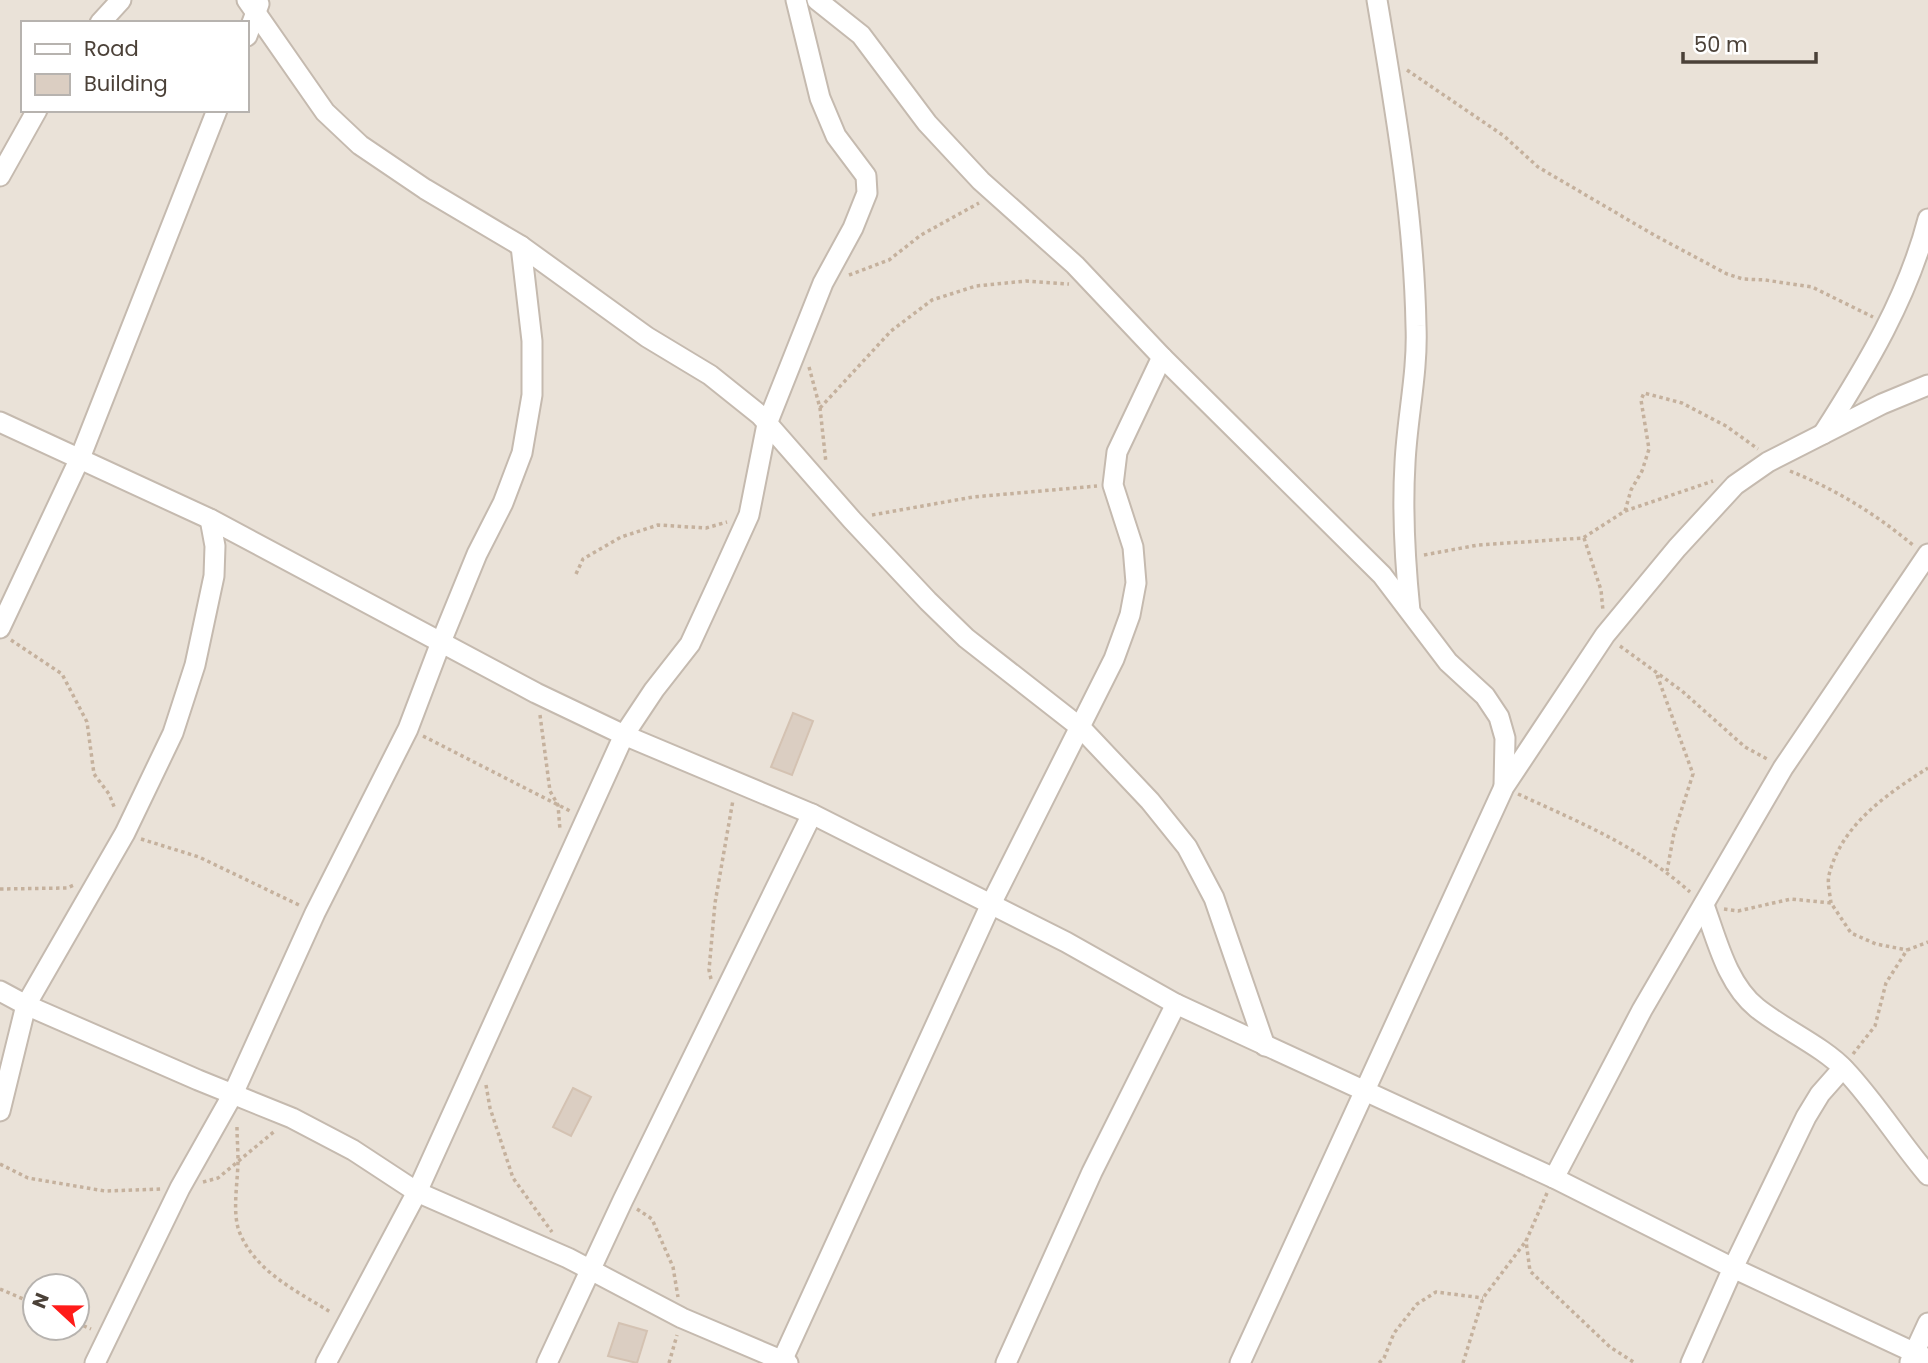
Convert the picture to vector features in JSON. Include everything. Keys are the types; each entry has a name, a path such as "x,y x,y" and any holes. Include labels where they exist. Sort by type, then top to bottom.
{"street":[{"path":"102,21 121,0"},
{"path":"326,1363 416,1192 624,735 654,690 690,644 749,515 767,424 824,283 867,194 866,176 836,136 820,98 796,0"},
{"path":"817,0 861,35 927,123 995,193 1075,265 1162,357 1382,575 1448,662 1485,696 1499,717 1505,738 1504,788"},
{"path":"1377,0 1404,167 1413,256 1417,329 1405,464 1405,555 1411,614"},
{"path":"248,31 254,4"},
{"path":"254,4 325,113 360,145 425,189 521,246 647,337 710,375 760,415 852,520 928,601 966,638 1081,728 1150,801 1187,846 1214,898 1265,1045"},
{"path":"0,176 36,112"},
{"path":"4,634 80,458 216,112"},
{"path":"1822,435 1887,324 1920,248 1928,219"},
{"path":"95,1363 180,1188 233,1094 315,913 408,729 477,554 503,503 523,453 532,395 532,341 521,246"},
{"path":"0,991 26,1005 198,1080 292,1118 353,1150 416,1192 568,1258 682,1318 784,1362 991,904 1114,659 1130,615 1136,583 1133,547 1113,485 1117,452 1162,357"},
{"path":"1240,1363 1504,788 1605,635 1713,507 1735,485 1768,462 1882,404 1928,385"},
{"path":"0,422 210,519 536,693 624,735 737,780 812,814 1066,942 1176,1004 1554,1178 1917,1358 1928,1323"},
{"path":"0,1111 26,1005 102,876 173,733 195,665 215,576 215,546 210,519"},
{"path":"1554,1178 1642,1010 1783,768 1927,555"},
{"path":"547,1363 812,814"},
{"path":"1704,905 1730,972 1742,992 1756,1008 1843,1068 1884,1115 1906,1150 1928,1175"},
{"path":"1006,1363 1092,1172 1176,1004"},
{"path":"1691,1363 1733,1268 1806,1117 1820,1094 1843,1068"}],"path":[{"path":"1386,56 1504,136 1538,167 1654,235 1727,274 1743,279 1812,287 1887,324"},
{"path":"824,283 889,260 921,235 995,193"},
{"path":"820,408 891,331 932,300 976,286 1026,281 1094,285"},
{"path":"801,338 820,408 829,493"},
{"path":"1625,511 1649,449 1641,400 1644,393 1682,402 1726,426 1755,445 1768,462 1827,486 1891,527 1927,555"},
{"path":"1405,555 1427,555 1478,545 1583,538 1625,511 1721,478"},
{"path":"852,520 973,497 1113,485"},
{"path":"576,574 583,559 621,537 658,525 706,528 749,515"},
{"path":"1583,538 1601,590 1605,635 1682,691 1745,747 1783,768"},
{"path":"4,634 62,674 86,722 94,774 109,794 125,833 199,857 315,913"},
{"path":"1656,673 1693,774 1674,833 1667,872"},
{"path":"536,693 550,791 558,805 564,867"},
{"path":"408,729 586,819"},
{"path":"1928,768 1889,792 1844,837 1829,877 1831,903 1851,933 1876,944 1907,950 1928,942"},
{"path":"718,1004 709,970 715,903 737,780"},
{"path":"1504,788 1610,836 1667,872 1704,905 1738,912 1791,900 1831,903"},
{"path":"0,890 67,888 102,876"},
{"path":"1843,1068 1875,1026 1886,983 1907,950"},
{"path":"481,1052 490,1108 513,1178 545,1219 568,1258"},
{"path":"233,1094 239,1230 258,1261 272,1275 347,1323"},
{"path":"0,1164 28,1178 105,1191 180,1188 218,1178 292,1118"},
{"path":"1463,1363 1483,1298 1526,1241 1554,1178"},
{"path":"624,1199 652,1219 673,1267 682,1318 669,1363"},
{"path":"1526,1241 1530,1271 1610,1348 1635,1363"},
{"path":"0,1289 21,1298"},
{"path":"1379,1363 1384,1358 1394,1334 1417,1304 1426,1298 1436,1292 1483,1298"}],"shaded area":[{"path":"0,0 1928,0 1928,1363 0,1363"}],"building":[{"path":"793,713 813,721 792,775 771,767"},
{"path":"573,1088 591,1097 571,1136 553,1127"},
{"path":"619,1323 647,1331 637,1363 608,1356"}]}
